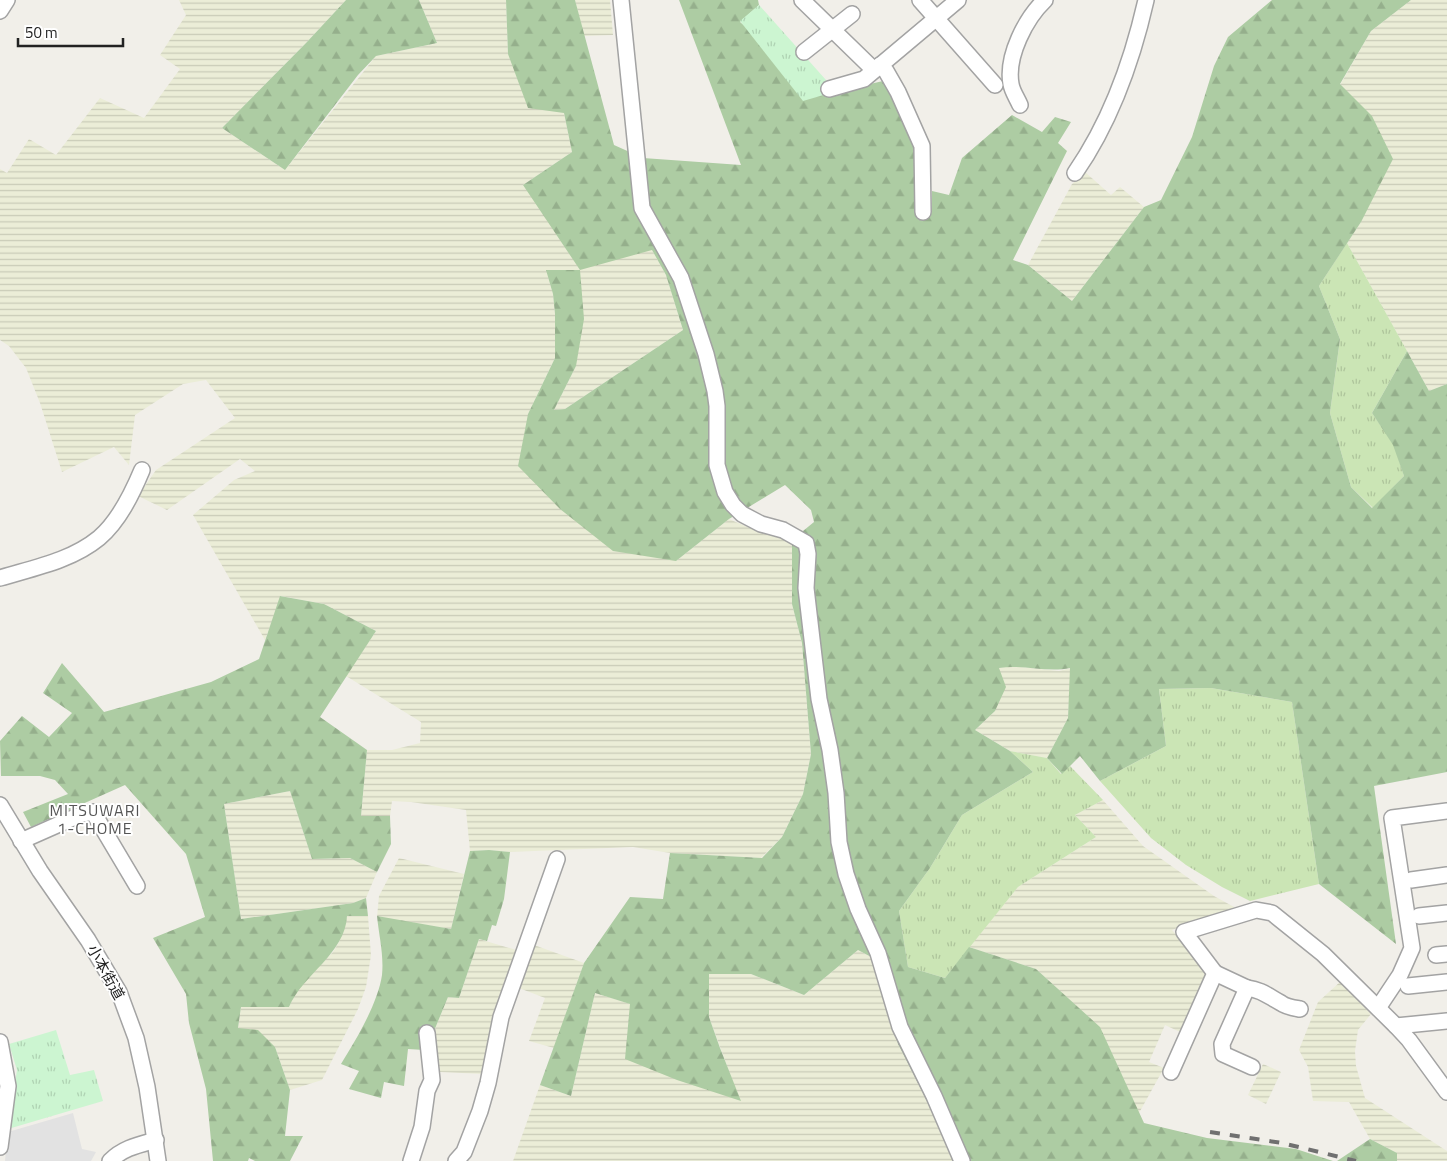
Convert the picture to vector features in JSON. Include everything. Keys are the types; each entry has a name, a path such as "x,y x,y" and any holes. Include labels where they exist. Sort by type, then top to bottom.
{"street":[{"path":"0,11 7,0"},
{"path":"621,0 642,208 681,278 706,354 716,398 717,466 725,492 733,505 742,514 761,524 783,530 806,543 808,554 806,588 819,699 830,750 836,793 839,842 846,874 855,901 878,953 900,1027 934,1096 962,1161"},
{"path":"802,0 832,30 877,67 886,71 898,92 922,146 923,212"},
{"path":"920,0 995,85"},
{"path":"829,89 864,78 958,0"},
{"path":"1020,105 1011,85 1014,47 1037,8 1045,0"},
{"path":"1074,173 1091,149 1124,80 1137,39 1146,0"},
{"path":"804,52 852,14"},
{"path":"0,578 46,565 76,553 99,538 111,525 132,494 142,470"},
{"name":"小本街道","path":"0,806 88,940 119,992 136,1038 148,1086 158,1161"},
{"path":"1378,1008 1400,975 1412,948 1392,818 1447,811"},
{"path":"21,840 82,814 93,812 137,886"},
{"path":"456,1161 464,1152 480,1111 488,1083 501,1017 557,859"},
{"path":"1411,880 1447,876"},
{"path":"1300,1010 1280,1003 1258,990 1247,988 1215,973 1184,932 1256,910 1272,913 1323,954 1396,1026 1409,1040 1447,1092"},
{"path":"1419,916 1447,913"},
{"path":"1171,1072 1215,973"},
{"path":"1408,986 1447,982"},
{"path":"1247,988 1221,1050 1223,1054 1252,1067"},
{"path":"1396,1026 1447,1021"},
{"path":"411,1161 422,1127 427,1091 432,1080 431,1056 427,1033"},
{"path":"0,1042 8,1086 0,1147"},
{"path":"110,1161 119,1152 134,1145 156,1140"}],"green space":[{"path":"179,0 346,0 222,128 285,170 376,56 437,43 419,0 506,0 508,54 564,113 572,152 523,185 652,250 666,275 683,330 565,409 554,410 576,366 546,270 553,294 555,358 528,414 676,561 729,519 759,532 792,540 792,604 802,643 811,754 803,794 782,837 761,858 670,853 633,847 510,852 470,851 466,810 392,801 390,816 361,816 367,750 392,750 420,743 421,722 346,676 376,631 324,604 281,596 265,640 193,515 234,480 255,471 240,459 167,510 138,496 156,470 235,418 206,380 183,384 135,415 129,465 114,447 62,472 40,403 26,368 9,346 0,340 0,169 7,173 29,139 56,155 100,98 144,118 180,69 160,55 186,15"},
{"path":"346,0 419,0 437,43 376,56 358,75 285,170 222,128"},
{"path":"506,0 575,0 614,145 643,158 741,165 679,0 758,0 759,5 740,22 827,94 883,81 898,106 915,151 916,214 932,212 932,191 949,195 962,158 1012,115 1042,132 1055,117 1071,122 1058,143 1067,151 1013,260 1028,265 1072,301 1144,207 1161,200 1192,137 1214,66 1228,37 1272,0 1411,0 1371,31 1340,84 1372,116 1393,159 1361,222 1319,286 1340,339 1330,413 1351,487 1372,508 1404,476 1393,445 1372,413 1407,351 1429,391 1447,384 1447,772 1374,786 1396,944 1319,884 1292,702 1211,688 1159,689 1166,746 1100,781 1080,756 1062,774 1047,758 1068,718 1070,668 1053,670 1017,667 999,668 1006,687 995,711 975,730 1010,751 1033,772 962,815 930,868 899,911 908,967 945,978 969,947 1036,969 1100,1027 1144,1123 1207,1138 1296,1149 1333,1161 954,1161 898,1044 873,958 858,950 804,995 751,974 709,974 709,1017 741,1101 677,1080 625,1059 630,1004 595,993 571,1096 540,1085 584,963 630,897 663,899 670,853 762,858 782,837 803,794 811,754 802,643 792,604 792,540 814,522 811,510 785,485 729,519 676,561 613,551 560,509 518,466 528,414 555,358 553,294 546,270 580,270 523,185 572,152 564,113 528,108 508,54","holes":["652,250 666,275 683,330 565,409 554,410 576,366 584,319 580,270"]},
{"path":"575,0 610,0 613,35 584,36"},
{"path":"1411,0 1447,0 1447,384 1429,391 1347,243 1361,222 1340,85 1371,31"},
{"path":"759,5 826,80 827,94 803,101 740,21"},
{"path":"1085,172 1111,195 1120,187 1144,207 1072,301 1028,265 1072,184"},
{"path":"1347,243 1407,351 1372,413 1394,445 1404,476 1373,508 1351,487 1330,413 1340,339 1319,286"},
{"path":"280,596 324,604 376,631 320,717 367,750 361,816 390,816 391,844 377,872 350,858 312,859 290,791 224,804 241,919 353,903 366,898 368,916 347,916 345,929 339,942 295,995 289,1007 241,1007 238,1028 258,1030 275,1047 290,1090 285,1136 303,1136 290,1161 255,1161 249,1158 248,1161 213,1161 206,1089 189,1023 186,994 153,938 205,917 186,854 125,785 31,827 23,812 68,794 55,780 40,776 1,776 0,741 22,716 49,737 72,713 43,693 62,663 104,712 211,682 259,659"},
{"path":"1011,666 1059,671 1071,668 1068,718 1047,758 1010,751 975,730 995,711 998,668"},
{"path":"1211,688 1292,702 1319,884 1250,901 1222,887 1186,865 1151,838 1100,781 1166,746 1159,689"},
{"path":"1010,751 1047,758 1061,774 1070,766 1103,800 1075,815 1096,837 1018,887 945,978 908,967 899,911 930,868 962,815 1033,772"},
{"path":"290,791 312,859 350,858 377,872 366,898 353,903 241,919 224,804"},
{"path":"1103,800 1143,846 1214,896 1236,908 1172,930 1209,973 1182,1033 1165,1025 1149,1062 1164,1068 1139,1113 1099,1027 1036,969 969,947 1018,887 1096,837 1075,815"},
{"path":"470,851 510,852 504,899 496,926 492,925 487,941 479,939 459,998 448,997 434,1031 420,1028 424,1050 408,1049 404,1086 384,1082 381,1098 349,1089 359,1071 341,1064 360,1033 376,997 382,975 382,953 377,916 451,929"},
{"path":"399,858 464,874 451,929 377,917 379,896"},
{"path":"347,916 368,916 371,955 366,987 358,1009 322,1080 290,1090 275,1047 238,1029 241,1007 289,1007 294,994 304,981 333,952 339,942"},
{"path":"479,939 516,950 495,1015 483,1074 440,1072 434,1031 448,997 459,998"},
{"path":"534,945 584,963 554,1048 529,1041 545,998 519,988"},
{"path":"858,950 873,958 898,1044 954,1161 513,1161 540,1085 571,1096 595,993 631,1004 740,1101 709,1017 709,974 751,974 804,995"},
{"path":"1340,982 1371,1014 1358,1030 1355,1051 1356,1066 1365,1098 1447,1151 1447,1161 1397,1161 1397,1153 1370,1139 1349,1102 1313,1101 1308,1067 1299,1050 1318,1002"},
{"path":"56,1030 70,1075 94,1070 103,1101 8,1129 17,1070 9,1044"},
{"path":"1263,1064 1281,1072 1266,1104 1248,1095"},
{"path":"1370,1139 1397,1153 1397,1161 1337,1161"}],"shaded area":[{"path":"73,1113 82,1149 96,1152 91,1161 5,1161 8,1132"}],"railway":[{"path":"1210,1132 1282,1143 1356,1161"}],"district":[{"name":"MITSUWARI 1-CHOME","path":"95,819"}]}
